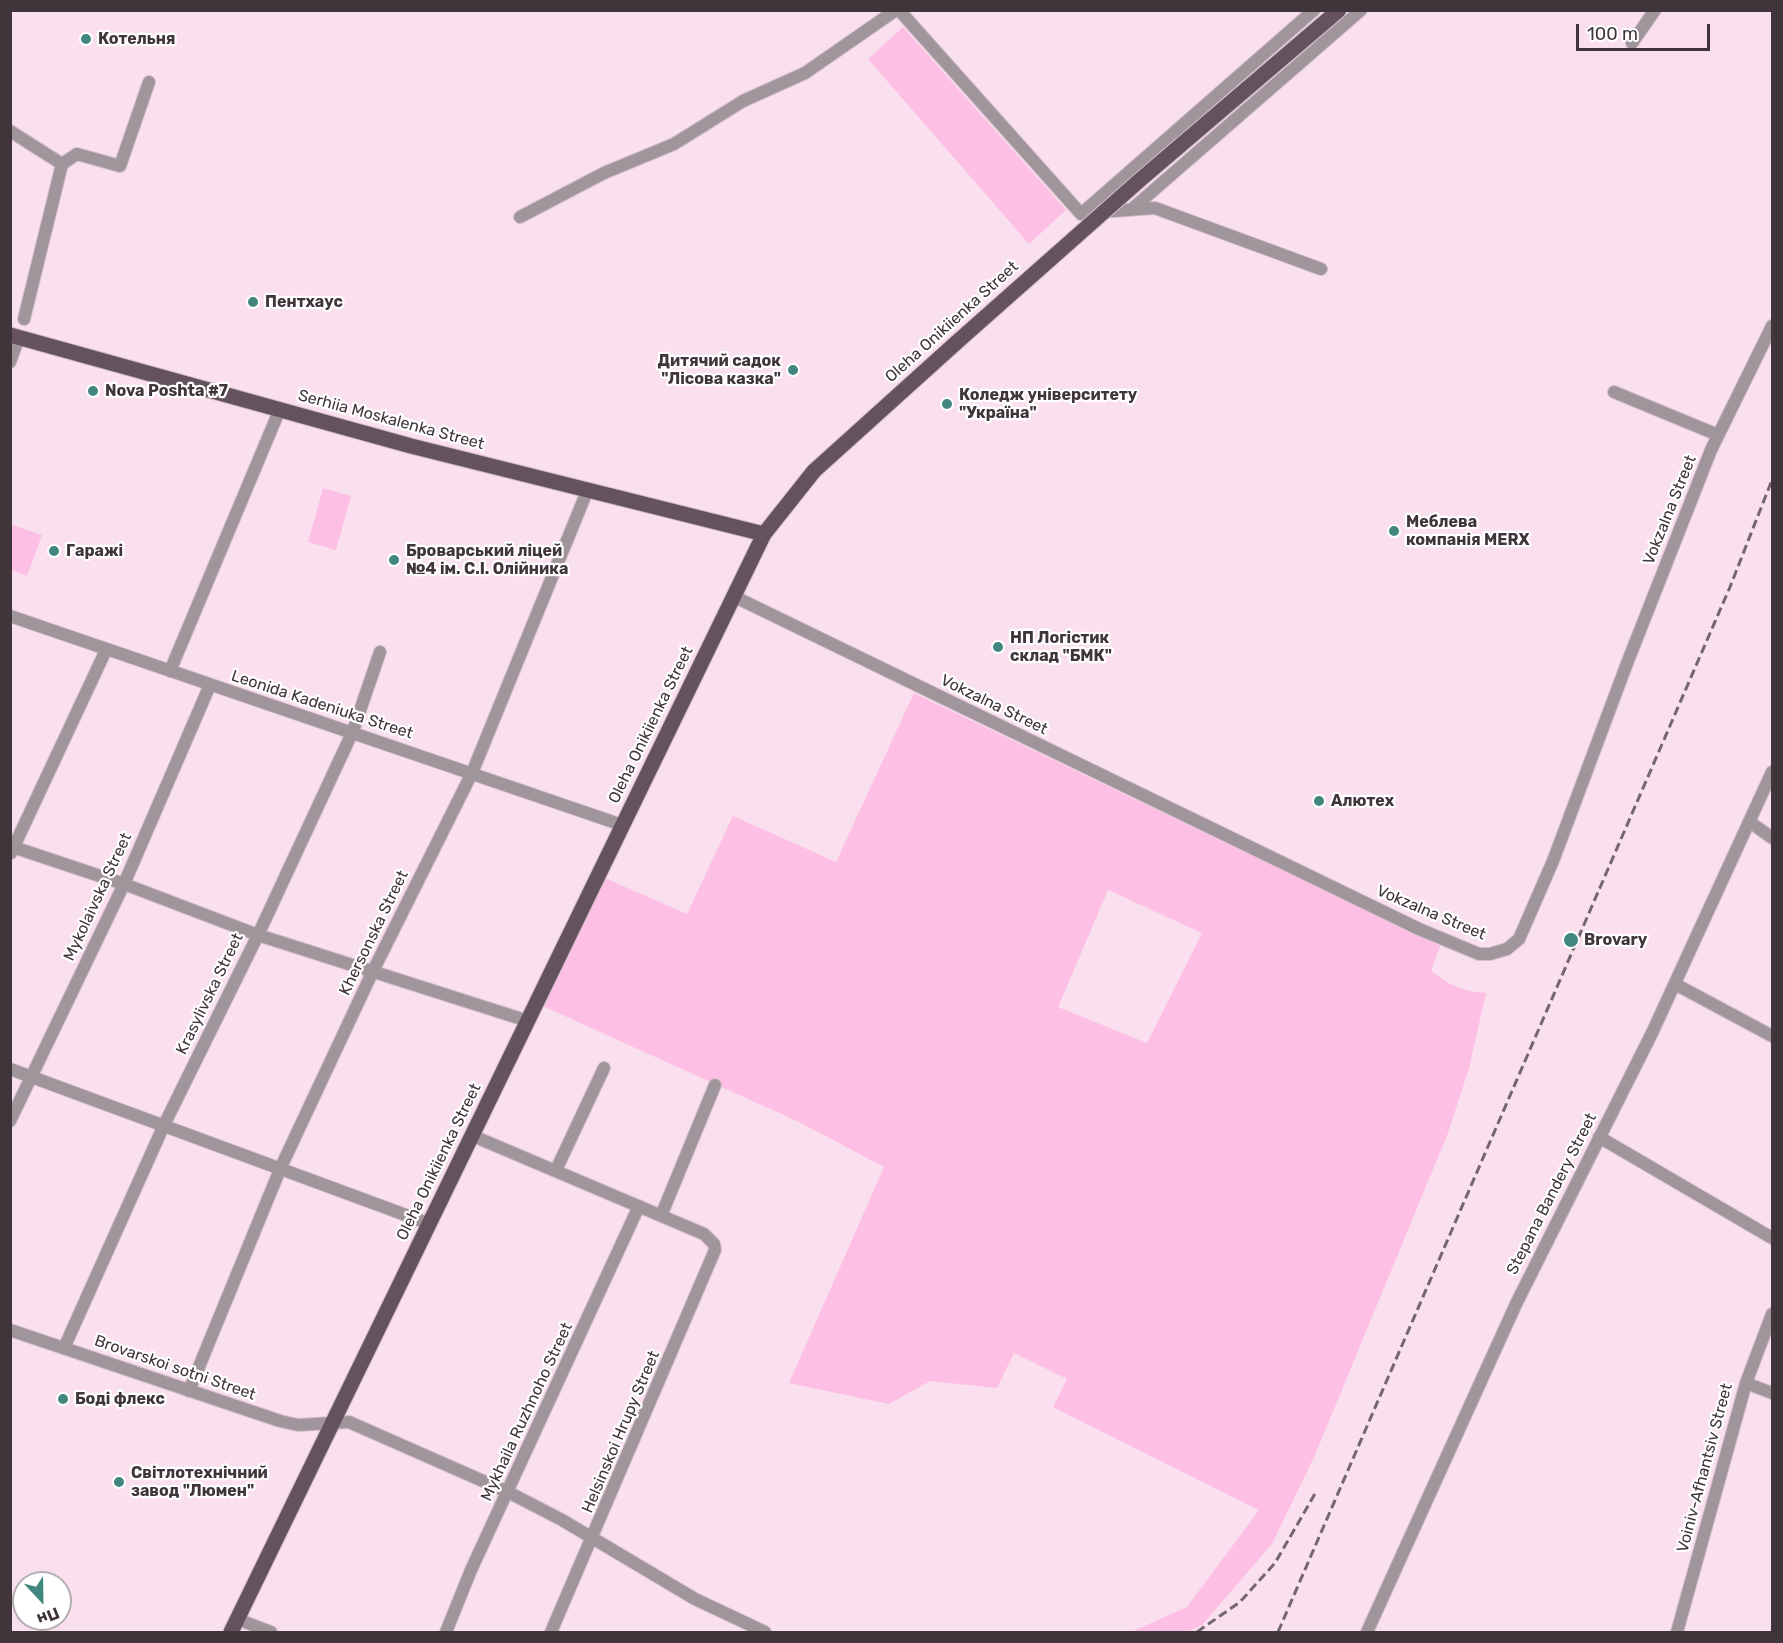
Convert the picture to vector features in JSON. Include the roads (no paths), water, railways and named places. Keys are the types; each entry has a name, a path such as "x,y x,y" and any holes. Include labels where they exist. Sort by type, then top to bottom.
{"main road":[{"name":"Oleha Onikiienka Street","path":"234,1626 764,534 814,471 1141,179 1339,10"},
{"name":"Serhiia Moskalenka Street","path":"15,336 411,446 764,534"}],"street":[{"path":"520,217 604,173 674,144 743,101 805,73 898,10 1081,214"},
{"path":"1081,214 1314,10"},
{"path":"1132,209 1361,10"},
{"path":"1632,43 1654,10"},
{"path":"1271,50 1290,72"},
{"path":"24,319 62,164 76,154 120,166 149,82"},
{"path":"10,131 62,164"},
{"path":"1081,214 1155,208 1321,269"},
{"name":"Vokzalna Street","path":"733,596 1419,929 1479,954 1490,954 1507,949 1519,939 1553,861 1626,666 1718,435 1773,326"},
{"path":"10,362 15,336"},
{"path":"1614,392 1718,435"},
{"path":"170,671 280,409"},
{"name":"Khersonska Street","path":"189,1391 281,1167 372,973 472,773 588,489"},
{"name":"Leonida Kadeniuka Street","path":"10,616 622,825"},
{"path":"106,650 12,849 124,884 372,973 528,1021"},
{"name":"Krasylivska Street","path":"64,1348 164,1125 258,934 352,731 380,652"},
{"name":"Mykolaivska Street","path":"10,1121 124,884 210,685"},
{"name":"Stepana Bandery Street","path":"1367,1632 1498,1342 1675,984 1773,772"},
{"path":"1750,822 1773,838"},
{"path":"1675,984 1773,1036"},
{"path":"556,1170 604,1068"},
{"path":"10,1069 281,1167 430,1224"},
{"path":"473,1136 661,1216 715,1085"},
{"path":"1599,1137 1773,1239"},
{"name":"Mykhaila Ruzhnoho Street","path":"446,1632 471,1570 639,1206"},
{"name":"Helsinskoi Hrupy Street","path":"551,1632 715,1257 714,1244 704,1234 661,1216"},
{"name":"Voiniv-Afhantsiv Street","path":"1677,1632 1746,1383 1773,1314"},
{"name":"Brovarskoi sotni Street","path":"10,1330 189,1391 298,1425 350,1422 508,1492 593,1538 695,1599 765,1632"},
{"path":"1746,1383 1773,1393"},
{"path":"234,1626 271,1632"}],"railway":[{"path":"1278,1632 1730,587 1772,480"},
{"path":"1197,1632 1240,1602 1275,1563 1316,1492"}],"place":[{"name":"Котельня","path":"86,39"},
{"name":"Пентхаус","path":"253,302"},
{"name":"Дитячий садок \"Лісова казка\"","path":"793,370"},
{"name":"Nova Poshta #7","path":"93,391"},
{"name":"Коледж університету \"Україна\"","path":"947,404"},
{"name":"Меблева компанія MERX","path":"1394,531"},
{"name":"Гаражі","path":"54,551"},
{"name":"Броварський ліцей №4 ім. С.І. Олійника","path":"394,560"},
{"name":"НП Логістик склад \"БМК\"","path":"998,647"},
{"name":"Алютех","path":"1319,801"},
{"name":"Brovary","path":"1571,940"},
{"name":"Боді флекс","path":"63,1399"},
{"name":"Світлотехнічний завод \"Люмен\"","path":"119,1482"}]}
